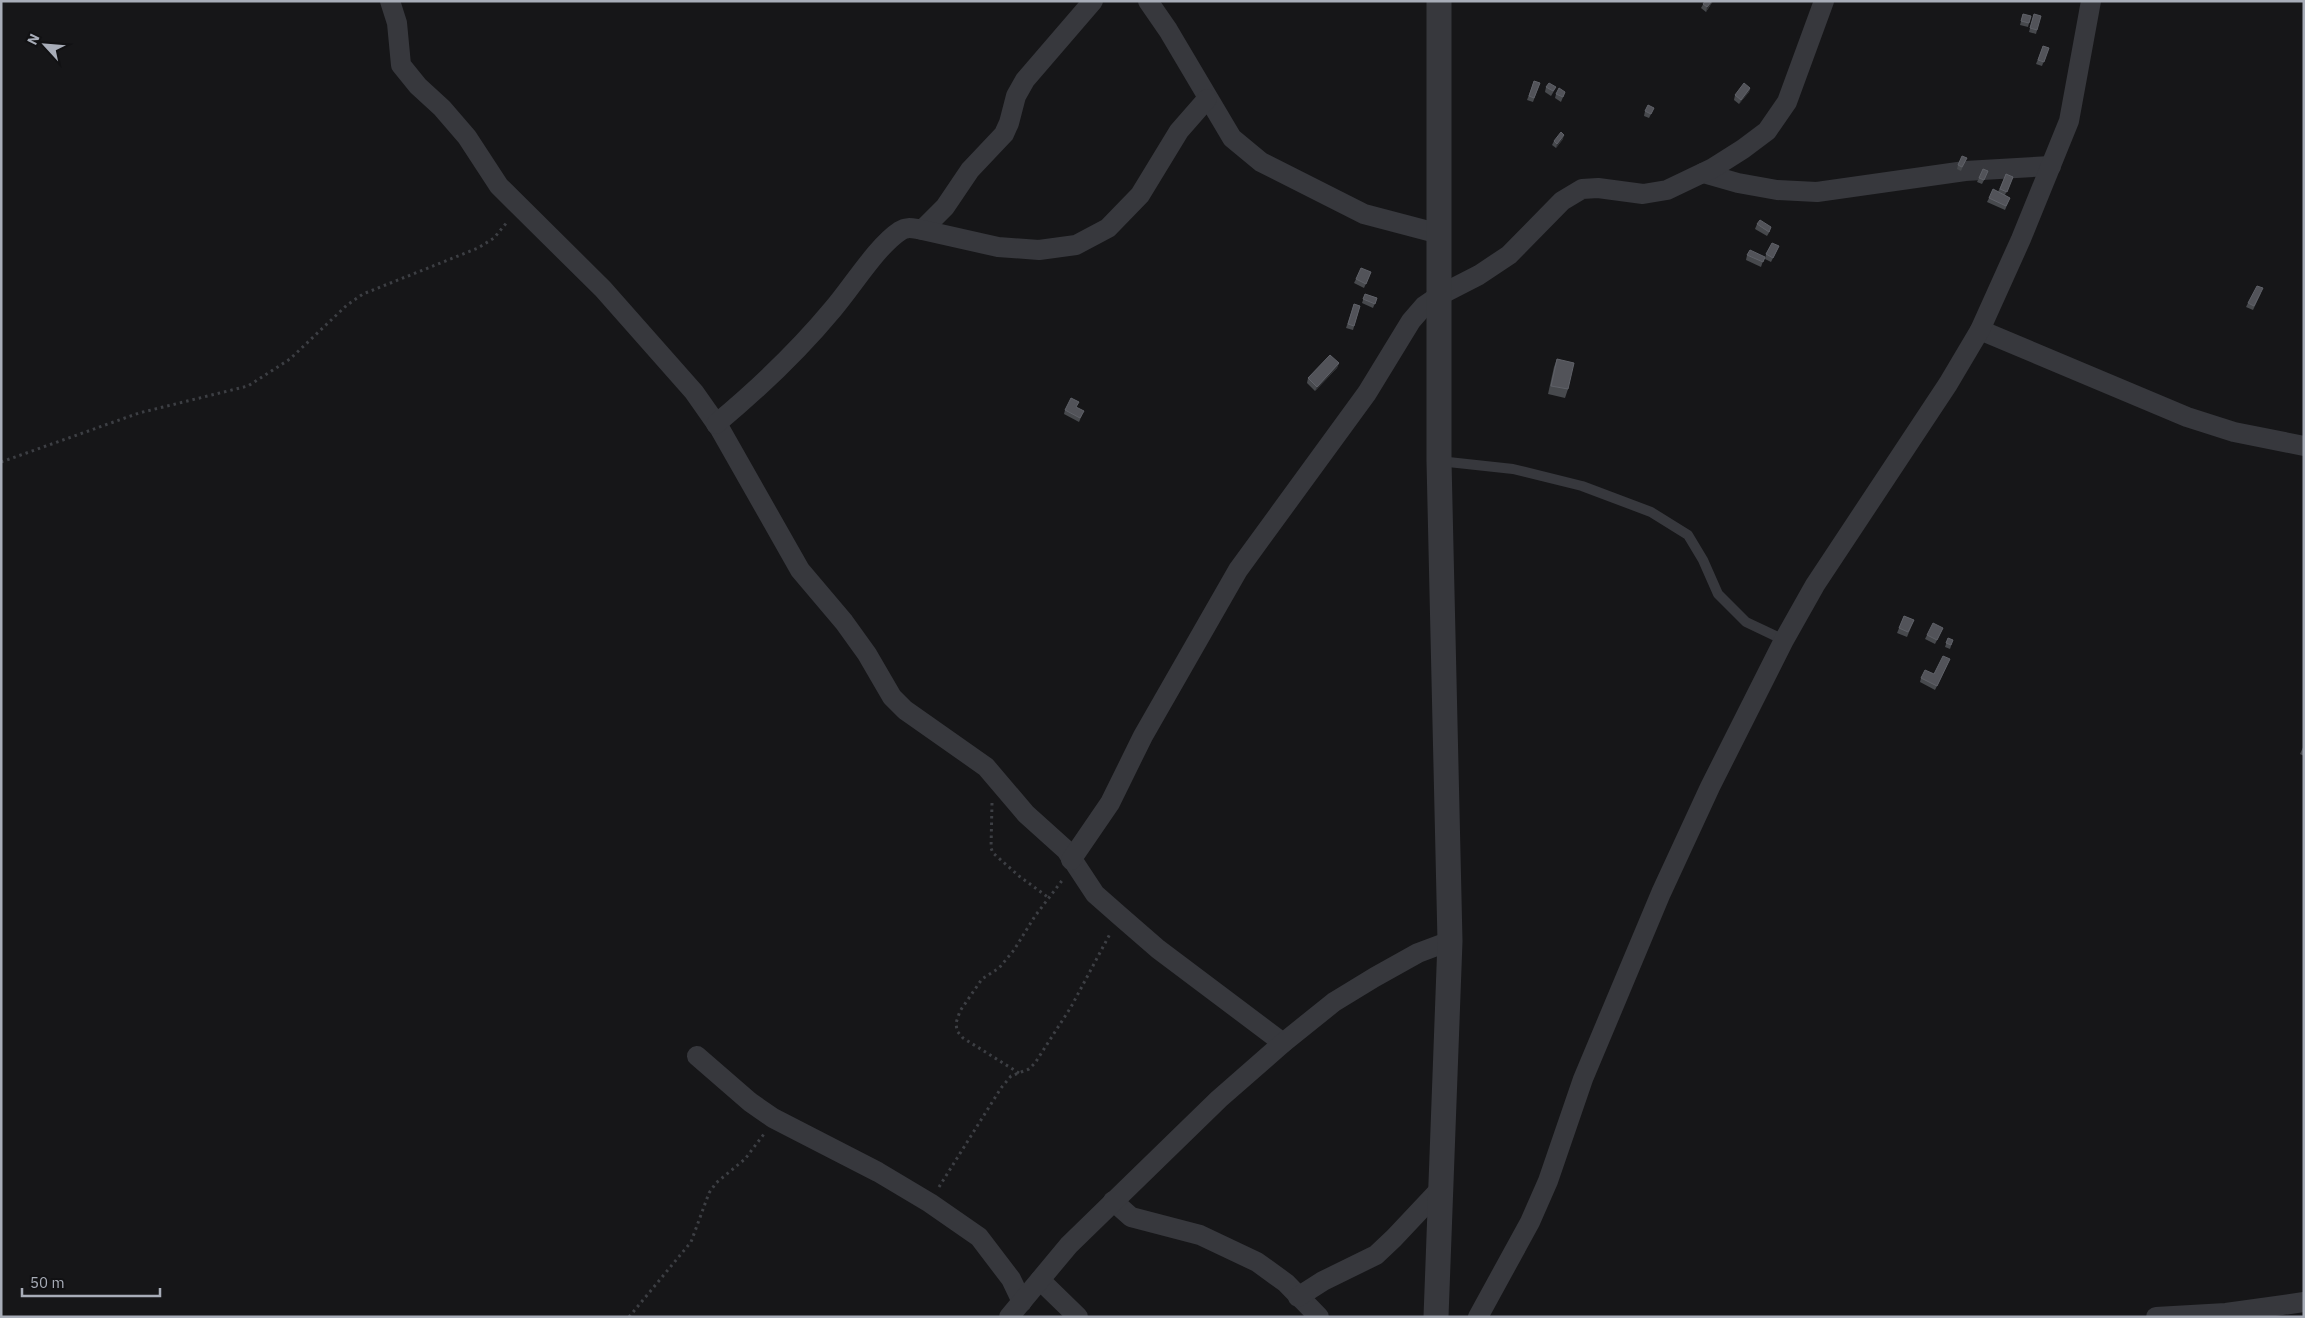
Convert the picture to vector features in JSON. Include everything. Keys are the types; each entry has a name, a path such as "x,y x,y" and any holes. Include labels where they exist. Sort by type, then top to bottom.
{"street":[{"path":"390,1 397,24 401,65 418,86 442,108 467,137 499,186 603,288 694,392 716,424 800,570 850,630 892,697 905,710 994,774 1026,814 1066,850 1095,894 1158,948 1283,1043"},
{"path":"922,230 945,206 970,170 1004,134 1016,96 1026,80 1093,1"},
{"path":"1148,1 1168,30 1232,138 1261,162 1364,214 1440,234"},
{"path":"1436,1317 1450,941 1439,461 1440,1"},
{"path":"1073,863 1110,802 1143,736 1238,570 1367,393 1411,321 1424,306 1509,255 1562,201 1582,189 1598,188 1642,194 1667,190 1703,173 1743,149 1767,131 1787,102 1824,1"},
{"path":"1478,1317 1530,1222 1548,1181 1584,1079 1661,893 1710,787 1784,640 1814,585 1948,384 1980,330 2069,121 2091,1"},
{"path":"716,424 750,396 832,311 876,255 900,231 908,227 998,247 1038,250 1076,245 1108,228 1140,195 1179,131 1208,98"},
{"path":"1703,173 1738,183 1777,190 1817,192 1965,171 2051,166"},
{"path":"1980,330 2187,416 2234,432 2304,446"},
{"path":"1016,1310 1069,1245 1212,1105 1283,1043 1334,1002 1418,954 1450,941"},
{"path":"697,1056 750,1102 773,1118 839,1151 930,1203 979,1237 1011,1280 1016,1310"},
{"path":"1298,1297 1323,1281 1376,1255 1442,1187"},
{"path":"1113,1202 1131,1217 1200,1235 1257,1262 1286,1283 1319,1317"},
{"path":"1040,1280 1078,1317"},
{"path":"2156,1317 2226,1313 2304,1302"}],"lane":[{"path":"1439,461 1513,469 1582,486 1651,512 1688,535 1703,560 1718,594 1746,622 1784,640"}],"path":[{"path":"1,462 139,413 248,386 290,359 347,305 362,294 427,266 464,254 494,238 504,229 517,205"},
{"path":"994,774 991,848 993,853 1048,898"},
{"path":"1019,1073 963,1038 957,1031 956,1023 960,1011 982,979 1003,964 1073,863"},
{"path":"930,1203 1001,1088 1011,1076 1029,1069 1043,1052 1120,916"},
{"path":"628,1317 691,1242 709,1193 716,1183 745,1159 762,1138 773,1118"}],"building":[{"path":"1705,1 1712,1 1707,7 1703,4"},
{"path":"2023,14 2031,16 2029,23 2021,21"},
{"path":"2034,14 2041,16 2037,30 2030,28"},
{"path":"2043,46 2049,48 2044,62 2038,60"},
{"path":"1534,81 1540,83 1534,98 1529,96"},
{"path":"1549,83 1556,87 1553,91 1546,87"},
{"path":"1744,83 1750,88 1741,100 1735,95"},
{"path":"1559,88 1565,92 1563,97 1556,94"},
{"path":"1648,105 1654,108 1651,114 1645,111"},
{"path":"1561,132 1564,135 1557,144 1554,141"},
{"path":"1962,156 1967,158 1962,167 1958,165"},
{"path":"1983,169 1988,171 1984,180 1979,178"},
{"path":"2006,174 2013,177 2007,192 2000,189"},
{"path":"1993,189 2010,198 2006,206 1989,198"},
{"path":"1760,220 1771,227 1769,232 1757,224"},
{"path":"1772,243 1779,246 1773,258 1766,254"},
{"path":"1750,250 1765,257 1763,262 1747,255"},
{"path":"1361,268 1371,272 1366,284 1356,279"},
{"path":"2257,286 2263,288 2254,306 2248,303"},
{"path":"1365,294 1377,298 1375,304 1363,299"},
{"path":"1354,304 1360,306 1354,326 1348,324"},
{"path":"1330,355 1339,363 1317,387 1308,378"},
{"path":"1557,359 1574,363 1568,389 1551,386"},
{"path":"1071,398 1079,402 1076,407 1084,411 1080,418 1065,410"},
{"path":"1904,616 1914,620 1908,632 1899,628"},
{"path":"1933,623 1943,628 1937,640 1927,635"},
{"path":"1948,638 1953,640 1951,645 1946,643"},
{"path":"1943,656 1950,659 1937,686 1921,678 1925,670 1934,674"}]}
